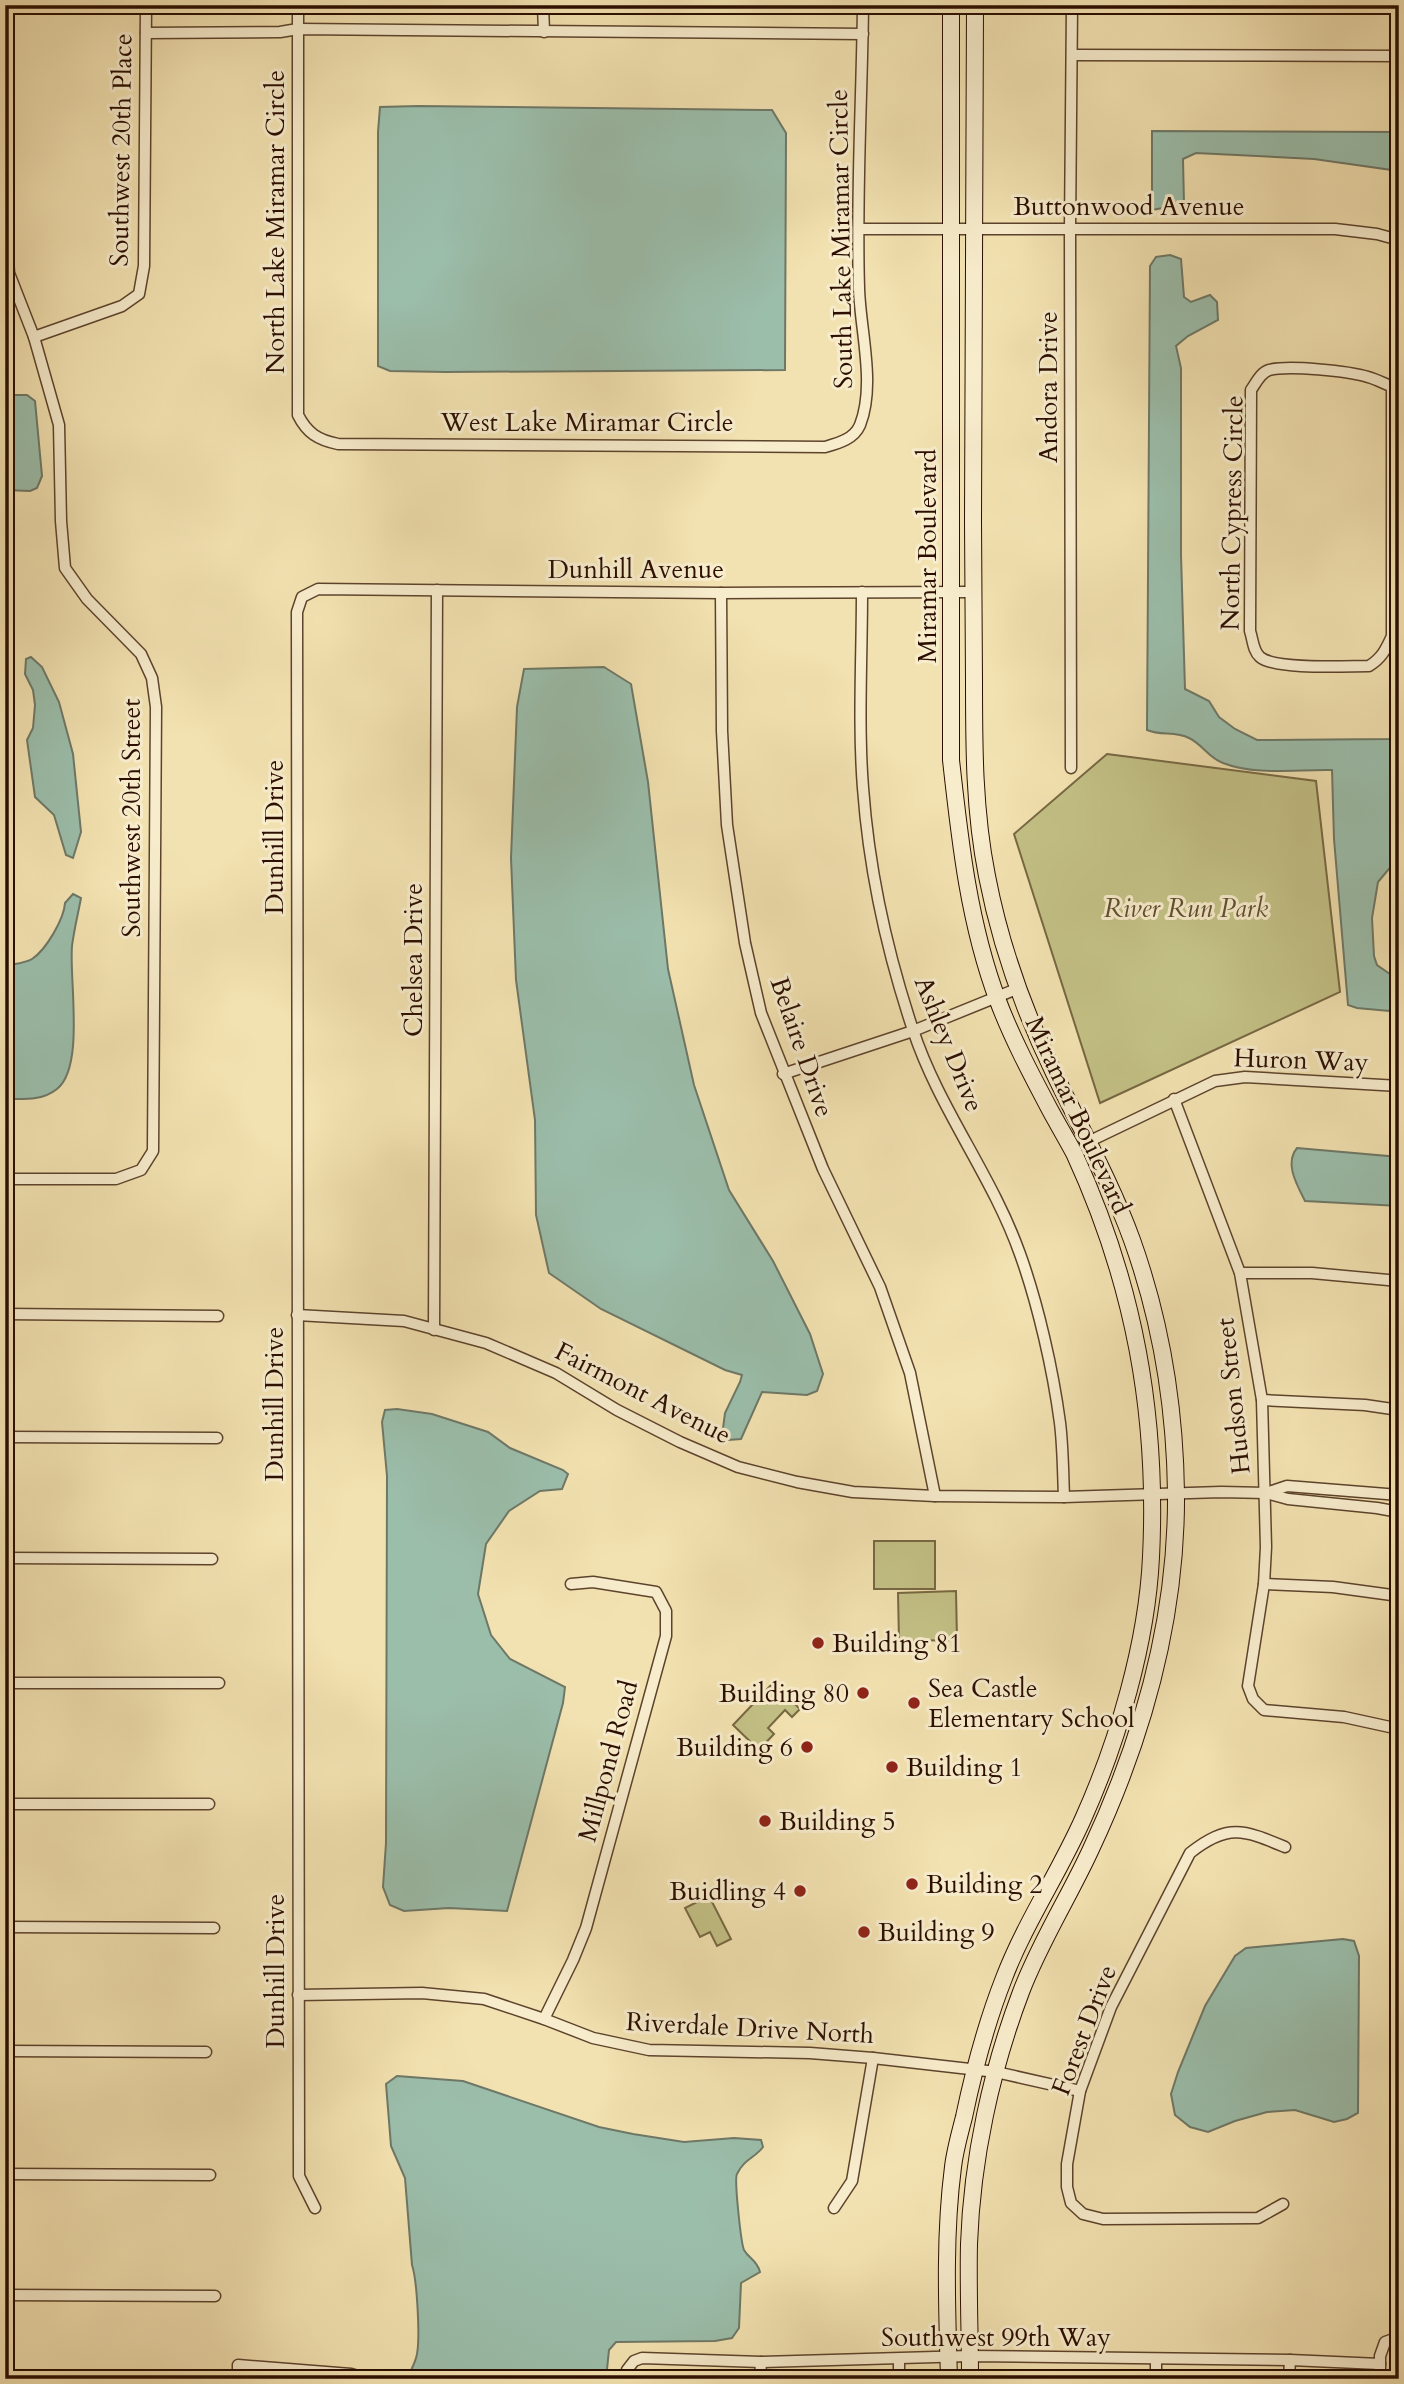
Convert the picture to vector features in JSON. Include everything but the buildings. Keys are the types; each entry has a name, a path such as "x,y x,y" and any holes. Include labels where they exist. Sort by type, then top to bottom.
{"street":[{"name":"Southwest 20th Place","path":"34,337 122,306 139,295 144,266 146,5"},
{"name":"North Lake Miramar Circle","path":"298,5 298,415 311,435"},
{"path":"543,5 544,32"},
{"name":"South Lake Miramar Circle","path":"859,429 865,407 865,352 859,291 863,5"},
{"name":"Miramar Boulevard","path":"949,2379 948,2244 952,2178 973,2069 1016,1948 1083,1819 1122,1715 1145,1611 1151,1562 1152,1495 1148,1408 1125,1289 1072,1150 1048,1107 997,997 969,894 953,781 951,5"},
{"name":"Miramar Boulevard","path":"970,2379 971,2219 981,2138 996,2071 1019,1996 1035,1958 1092,1847 1127,1762 1144,1711 1162,1636 1173,1569 1176,1495 1172,1425 1163,1353 1151,1305 1131,1237 1090,1141 1053,1070 1019,988 1000,932 986,873 975,797 972,592 975,5"},
{"name":"Andora Drive","path":"1071,768 1072,5"},
{"path":"146,33 279,32 298,29 863,34"},
{"path":"1073,55 1399,56"},
{"name":"Southwest 20th Street","path":"5,83 6,235 9,272 34,337 59,425 65,568 87,599 141,654 152,678 156,707 153,1151 141,1170 116,1179 5,1179"},
{"name":"Buttonwood Avenue","path":"859,229 1335,229 1377,234 1399,240"},
{"name":"North Cypress Circle","path":"1270,370 1339,370 1369,377 1396,388 1392,636 1384,652 1369,666 1279,665 1262,659 1256,652 1250,631 1251,390 1261,375 1270,370"},
{"name":"West Lake Miramar Circle","path":"311,435 338,444 825,447 843,442 859,429"},
{"name":"Dunhill Avenue","path":"302,597 318,589 721,593 972,592"},
{"name":"Chelsea Drive","path":"435,1330 437,590"},
{"name":"Ashley Drive","path":"862,592 863,787 869,839 890,954 913,1031 939,1095 982,1170 1020,1253 1044,1340 1060,1424 1064,1497"},
{"name":"Belaire Drive","path":"721,593 722,731 727,825 750,966 761,1013 823,1169 880,1287 910,1373 935,1496"},
{"name":"Dunhill Drive","path":"302,597 297,612 299,2176 315,2208"},
{"path":"783,1074 913,1031 1019,988"},
{"name":"Huron Way","path":"1090,1141 1215,1081 1245,1077 1399,1086"},
{"name":"Hudson Street","path":"1174,1099 1240,1273 1262,1400 1266,1493 1264,1584 1248,1686 1253,1699 1264,1710 1345,1717 1399,1729"},
{"path":"1240,1273 1312,1273 1399,1281"},
{"path":"5,1314 218,1316"},
{"name":"Fairmont Avenue","path":"297,1315 404,1321 486,1343 556,1373 659,1432 738,1467 797,1482 853,1492 935,1496 1064,1497 1266,1493 1288,1499 1377,1507 1399,1512"},
{"path":"1262,1400 1364,1405 1399,1410"},
{"path":"5,1437 217,1438"},
{"name":"Fairmont Avenue","path":"1266,1493 1287,1486 1399,1495"},
{"path":"5,1558 212,1559"},
{"name":"Millpond Road","path":"544,2019 586,1928 666,1636 666,1611 656,1592 593,1582 571,1584"},
{"path":"1264,1584 1333,1587 1399,1596"},
{"path":"5,1683 219,1684"},
{"path":"5,1804 209,1804"},
{"name":"Forest Drive","path":"1283,2204 1258,2218 1103,2219 1083,2214 1071,2203 1067,2187 1067,2164 1080,2091 1111,2007 1190,1853 1208,1839 1231,1832 1252,1833 1285,1847"},
{"path":"5,1927 214,1928"},
{"name":"Riverdale Drive North","path":"298,1995 422,1993 484,2000 593,2038 649,2050 873,2057 996,2071 1080,2091"},
{"path":"5,2051 206,2052"},
{"path":"834,2208 852,2181 873,2057"},
{"path":"5,2174 210,2175"},
{"path":"5,2295 215,2296"},
{"path":"1380,2379 1380,2356 1385,2342 1399,2337"},
{"name":"Southwest 99th Way","path":"627,2379 627,2370 634,2361 642,2358 761,2362 970,2356 1290,2360 1380,2364"},
{"path":"899,2359 899,2379"},
{"path":"1156,2360 1156,2379"},
{"path":"1289,2379 1290,2360"},
{"path":"760,2379 761,2362"},
{"path":"238,2379 238,2365 366,2378"}],"green space":[{"name":"River Run Park","path":"1107,754 1316,781 1340,992 1100,1103 1014,834"},
{"path":"874,1541 935,1541 935,1589 874,1589"},
{"path":"956,1591 957,1640 899,1641 898,1593"},
{"path":"773,1683 800,1709 792,1717 785,1710 768,1728 774,1734 759,1750 733,1725"},
{"path":"709,1896 731,1939 717,1946 710,1932 700,1937 685,1908"}],"shaded area":[{"path":"380,107 772,110 786,133 785,370 446,372 390,371 378,366"},
{"path":"1152,131 1399,132 1399,171 1314,159 1196,153 1183,159 1184,204 1152,210"},
{"path":"1170,255 1181,259 1184,297 1191,302 1210,295 1217,302 1218,320 1188,336 1176,346 1181,368 1181,555 1185,689 1209,701 1219,717 1257,740 1389,739 1399,734 1399,857 1378,882 1372,918 1374,956 1377,965 1390,974 1393,984 1394,1001 1389,1011 1348,1005 1334,839 1332,770 1263,771 1236,767 1218,761 1189,738 1147,730 1150,266 1156,257"},
{"path":"5,395 27,395 35,401 42,476 37,488 30,491 5,490"},
{"path":"31,657 42,667 59,702 73,754 81,832 73,858 66,855 54,815 35,797 27,740 33,728 35,705 33,690 25,674 26,659"},
{"path":"604,667 631,684 648,782 668,969 694,1085 729,1190 773,1261 810,1334 823,1374 817,1391 807,1395 762,1392 741,1439 728,1440 722,1436 725,1413 742,1375 725,1370 601,1309 549,1273 536,1215 535,1120 516,980 511,858 517,707 524,669"},
{"path":"73,894 81,898 72,946 74,1022 71,1062 66,1078 57,1089 45,1096 5,1099 5,966 26,962 43,949 53,934 65,903"},
{"path":"1297,1148 1399,1157 1399,1206 1305,1201 1292,1167 1293,1154"},
{"path":"385,1410 432,1414 488,1432 510,1448 568,1474 562,1489 540,1491 509,1511 486,1544 478,1594 491,1635 510,1659 565,1687 507,1911 449,1908 404,1911 390,1905 383,1887 386,1843 387,1476 382,1422"},
{"path":"1343,1939 1354,1941 1359,1956 1358,2113 1334,2122 1295,2110 1267,2112 1208,2132 1190,2127 1175,2115 1171,2094 1178,2072 1205,2006 1235,1956 1246,1948"},
{"path":"397,2076 463,2081 599,2127 633,2134 684,2142 734,2138 761,2140 763,2147 743,2165 736,2178 744,2250 760,2272 741,2283 739,2328 732,2338 715,2341 616,2342 609,2350 606,2379 407,2379 416,2358 418,2326 405,2178 391,2146 386,2084"},
{"path":"1395,2199 1399,2199 1399,2263 1395,2261 1392,2230"}],"place":[{"name":"Building 81","path":"818,1643"},
{"name":"Building 80","path":"863,1693"},
{"name":"Sea Castle Elementary School","path":"914,1703"},
{"name":"Building 6","path":"807,1747"},
{"name":"Building 1","path":"892,1767"},
{"name":"Building 5","path":"765,1821"},
{"name":"Building 2","path":"912,1884"},
{"name":"Buidling 4","path":"800,1891"},
{"name":"Building 9","path":"864,1932"}]}
